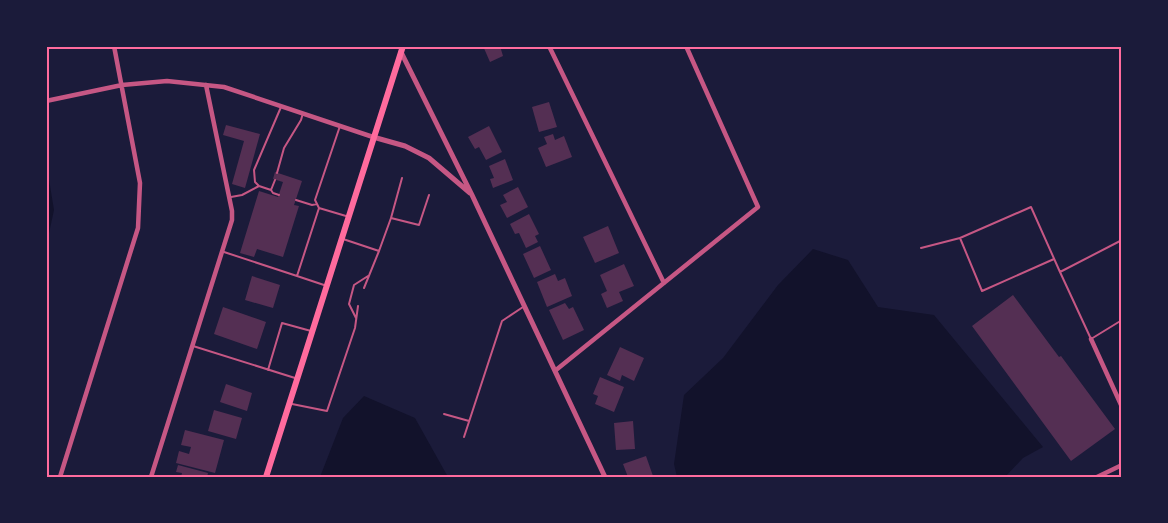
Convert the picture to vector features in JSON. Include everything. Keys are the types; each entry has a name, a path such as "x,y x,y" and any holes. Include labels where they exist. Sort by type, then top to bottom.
{"main road":[{"path":"266,477 402,49"}],"street":[{"path":"60,477 138,228 140,183 114,46"},
{"path":"549,46 664,284"},
{"path":"556,370 758,207 686,46"},
{"path":"402,49 556,370 605,477"},
{"path":"46,101 122,85 167,81 224,87 405,146 429,158 472,194"},
{"path":"152,477 232,220 232,211 206,85"},
{"path":"1091,339 1122,407"},
{"path":"1097,477 1122,466"}],"lane":[{"path":"279,194 259,186 255,182 254,170 281,106"},
{"path":"277,173 284,148 303,114"},
{"path":"297,276 319,208 315,200 340,126"},
{"path":"364,288 391,218 402,178"},
{"path":"271,190 275,180"},
{"path":"229,198 242,195 259,186"},
{"path":"391,218 419,226 429,195"},
{"path":"296,200 312,205 317,204"},
{"path":"921,248 960,238 1031,206 1091,339 1122,320"},
{"path":"319,208 348,217"},
{"path":"960,238 982,290 1054,259"},
{"path":"341,239 379,251"},
{"path":"1060,272 1122,240"},
{"path":"222,252 326,286"},
{"path":"356,318 348,304 354,285 369,275"},
{"path":"289,404 327,411 354,328 358,306"},
{"path":"464,437 502,321 525,306"},
{"path":"268,370 282,324 312,331"},
{"path":"192,346 297,379"},
{"path":"444,414 469,421"}],"shaded area":[{"path":"46,161 54,210 46,247"},
{"path":"813,249 848,260 878,307 934,315 1043,447 1023,458 1005,477 677,477 674,464 684,395 723,358 778,285"},
{"path":"364,396 415,418 448,477 320,477 343,418"}],"building":[{"path":"483,46 500,46 503,56 490,62"},
{"path":"549,102 557,127 539,132 532,107"},
{"path":"226,125 260,134 245,188 232,184 244,141 223,135"},
{"path":"489,126 502,152 486,160 479,147 475,149 468,137"},
{"path":"553,134 555,140 564,136 572,157 546,167 538,148 547,144 544,137"},
{"path":"505,159 513,180 493,188 490,179 494,178 489,166"},
{"path":"275,172 302,181 294,205 299,206 283,257 257,249 254,257 240,253 259,191 278,197 283,182 273,179"},
{"path":"518,187 528,207 507,218 500,205 507,202 503,195"},
{"path":"529,214 539,234 535,236 538,242 526,248 519,233 515,234 510,224"},
{"path":"608,226 619,253 595,263 583,237"},
{"path":"540,246 551,270 534,278 523,254"},
{"path":"624,264 634,286 619,292 623,301 607,308 601,294 607,291 600,275"},
{"path":"555,274 558,281 565,278 572,296 547,307 537,282"},
{"path":"252,276 280,285 273,308 245,300"},
{"path":"1013,295 1115,429 1071,461 972,326"},
{"path":"565,303 569,309 573,307 584,330 563,340 549,310"},
{"path":"223,307 266,322 257,349 214,334"},
{"path":"620,347 644,358 634,381 622,375 620,381 607,375"},
{"path":"600,377 624,387 614,412 595,404 598,396 593,394"},
{"path":"226,384 252,393 247,411 220,402"},
{"path":"214,410 242,418 236,439 208,431"},
{"path":"633,421 635,449 616,450 614,423"},
{"path":"185,430 224,440 215,473 176,463 179,451 189,454 191,447 181,445"},
{"path":"646,456 653,476 628,477 623,464"},
{"path":"178,465 208,473 207,477 181,477 182,473 176,472"}]}
